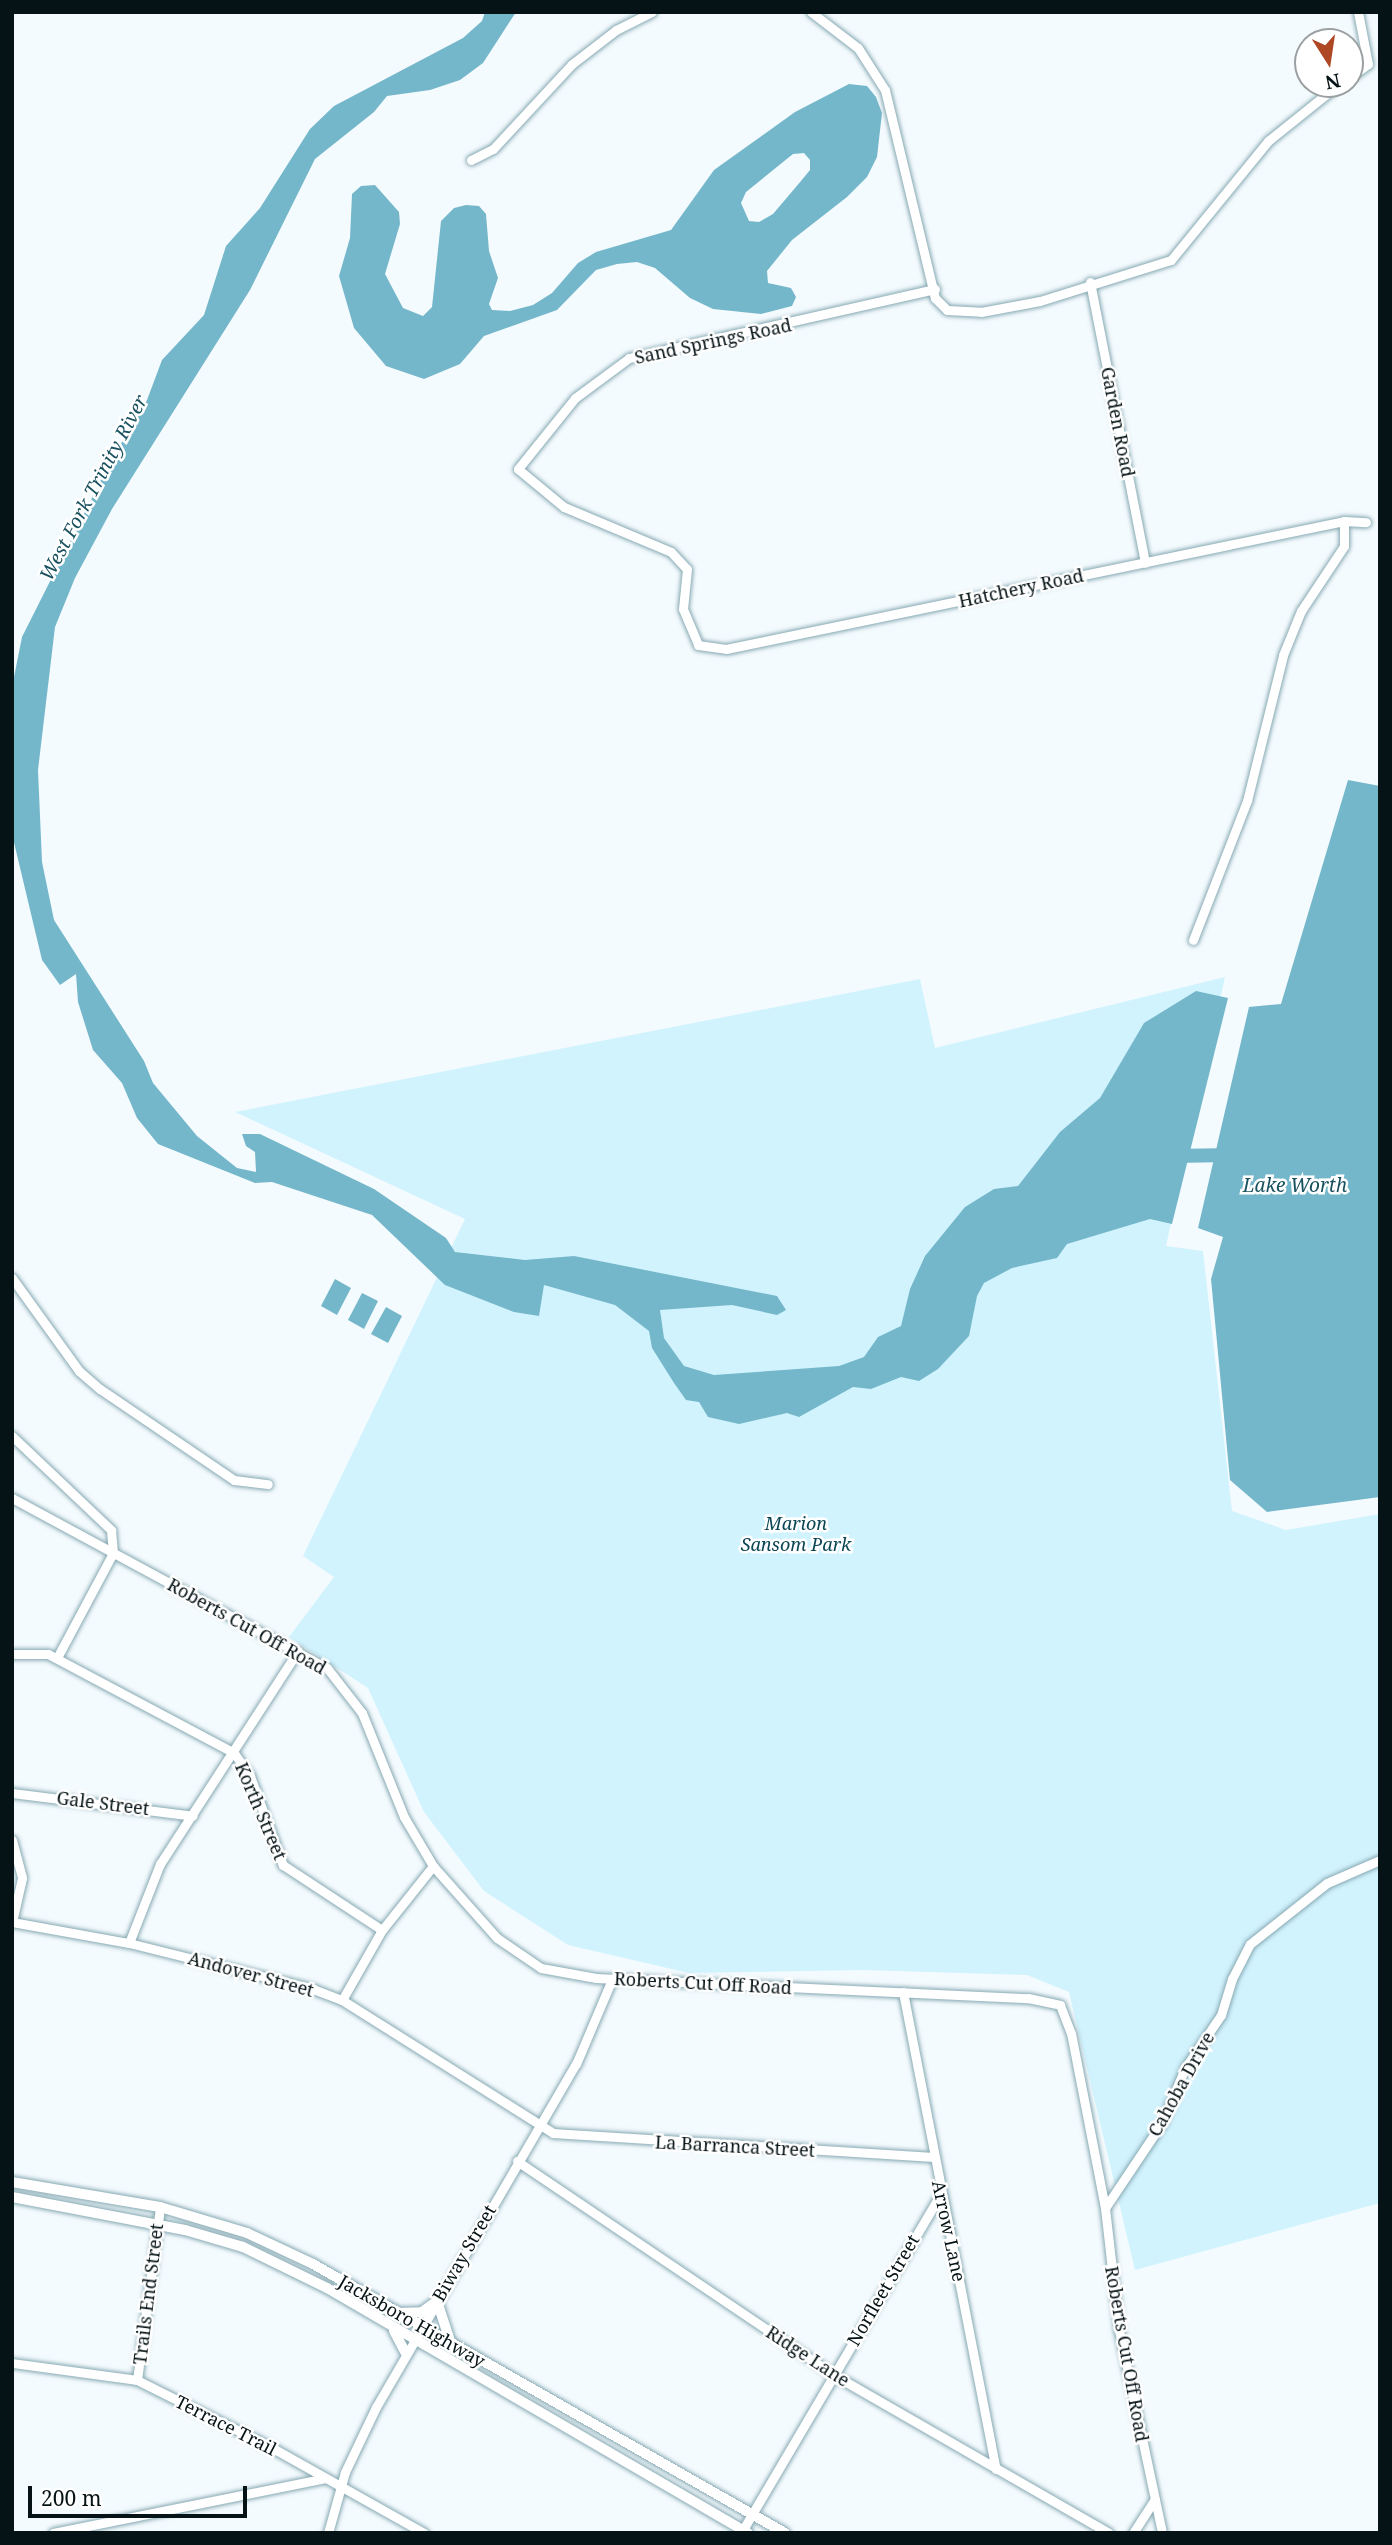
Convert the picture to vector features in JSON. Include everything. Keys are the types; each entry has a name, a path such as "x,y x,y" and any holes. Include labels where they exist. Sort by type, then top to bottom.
{"main road":[{"name":"Jacksboro Highway","path":"12,2182 160,2207 247,2233 313,2264 785,2533"},
{"name":"Jacksboro Highway","path":"12,2197 156,2231 243,2247 391,2325 744,2532"},
{"path":"398,2313 422,2312 437,2301 451,2344"},
{"path":"391,2325 405,2352"},
{"path":"534,2409 542,2396"}],"street":[{"path":"471,160 493,149 572,64 616,30 652,12"},
{"path":"811,12 863,53 885,90 938,304 947,310 981,312 1040,301 1090,282 1141,272 1171,260 1268,141 1322,98"},
{"path":"1364,43 1368,64 1364,67"},
{"name":"Garden Road","path":"1090,282 1145,563"},
{"name":"Sand Springs Road","path":"698,645 683,609 687,569 671,552 564,507 518,469 575,398 629,358 935,289"},
{"path":"1193,940 1247,801 1292,629 1344,546 1344,521"},
{"name":"Hatchery Road","path":"698,645 726,649 766,645 816,629 1344,521 1366,522"},
{"path":"12,1278 79,1371 242,1484 268,1484"},
{"path":"12,1436 111,1530 113,1553 59,1659"},
{"name":"Roberts Cut Off Road","path":"12,1498 327,1668 356,1703 404,1817 433,1866 498,1938 525,1959 550,1971 612,1979 1028,1998 1060,2005 1071,2033 1105,2208 1116,2309 1162,2533"},
{"name":"Korth Street","path":"12,1654 28,1651 59,1659 234,1752 250,1776 283,1865 382,1930"},
{"path":"129,1943 149,1886 298,1651"},
{"name":"Gale Street","path":"12,1793 193,1816"},
{"path":"12,1840 22,1878 12,1922"},
{"name":"Cahoba Drive","path":"1105,2208 1162,2123 1185,2068 1221,2015 1232,1979 1250,1944 1327,1883 1380,1860"},
{"path":"342,2000 382,1930 433,1866"},
{"name":"Andover Street","path":"12,1922 129,1943 274,1977 342,2000 538,2127"},
{"name":"Biway Street","path":"328,2533 341,2486 405,2352 593,2030 612,1979"},
{"name":"Arrow Lane","path":"902,1992 996,2469"},
{"name":"La Barranca Street","path":"538,2127 553,2133 626,2139 933,2157"},
{"name":"Ridge Lane","path":"517,2161 834,2375 1109,2533"},
{"name":"Norfleet Street","path":"744,2532 941,2194"},
{"name":"Trails End Street","path":"137,2380 160,2207"},
{"name":"Terrace Trail","path":"12,2363 137,2380 326,2478 424,2533"},
{"path":"53,2533 326,2478"},
{"path":"1133,2533 1155,2499"}],"green space":[{"name":"Marion Sansom Park","path":"1225,977 1166,1246 1203,1251 1232,1511 1286,1530 1380,1514 1380,2203 1135,2270 1069,1992 1027,1975 864,1970 689,1973 568,1945 484,1891 424,1812 368,1688 289,1637 334,1577 303,1556 465,1219 235,1112 920,979 935,1048"}],"water":[{"path":"485,12 516,12 483,63 460,80 430,90 387,96 374,112 315,159 250,290 112,509 75,578 55,627 38,770 42,862 54,920 144,1061 153,1083 197,1136 237,1168 256,1172 255,1152 246,1146 242,1134 260,1134 374,1189 446,1238 455,1252 525,1260 574,1256 777,1296 786,1310 777,1315 732,1305 660,1310 664,1338 684,1366 714,1375 839,1366 864,1357 878,1337 901,1326 910,1289 925,1256 965,1207 994,1189 1018,1186 1060,1132 1100,1098 1144,1023 1196,991 1228,998 1172,1224 1150,1219 1067,1244 1057,1258 1012,1268 984,1283 977,1296 969,1336 938,1369 919,1381 901,1377 871,1389 853,1387 799,1417 787,1413 739,1424 708,1417 699,1402 686,1400 674,1383 652,1348 649,1331 615,1305 544,1285 539,1316 514,1312 445,1285 372,1215 272,1182 255,1183 158,1144 137,1118 122,1083 93,1050 78,1002 76,974 60,985 42,960 12,834 12,687 22,637 110,462 147,400 162,360 204,315 226,246 260,208 310,129 334,106 463,38 482,21"},
{"path":"849,84 867,86 876,97 882,113 877,157 867,177 847,197 792,240 767,271 768,283 791,288 796,297 792,306 761,314 713,309 690,298 655,268 637,262 617,264 596,270 557,310 484,336 460,364 424,379 386,366 354,328 339,276 350,238 352,194 361,186 375,185 399,212 400,224 385,274 403,308 423,316 432,307 441,221 454,208 466,205 479,206 486,214 489,251 498,278 489,304 492,310 510,311 533,305 552,293 578,263 596,252 671,230 714,170 795,112","holes":["804,153 810,160 810,170 773,214 759,222 749,221 741,203 746,192 793,154"]},
{"name":"Lake Worth","path":"1348,780 1380,786 1380,1497 1267,1512 1230,1480 1211,1279 1223,1237 1198,1228 1249,1007 1281,1004"},
{"path":"335,1279 351,1288 337,1315 321,1306"},
{"path":"362,1293 378,1301 364,1329 348,1320"},
{"path":"386,1307 402,1316 388,1343 371,1334"}],"waterway":[{"name":"West Fork Trinity River","path":"1173,1156 1232,1155"}]}
